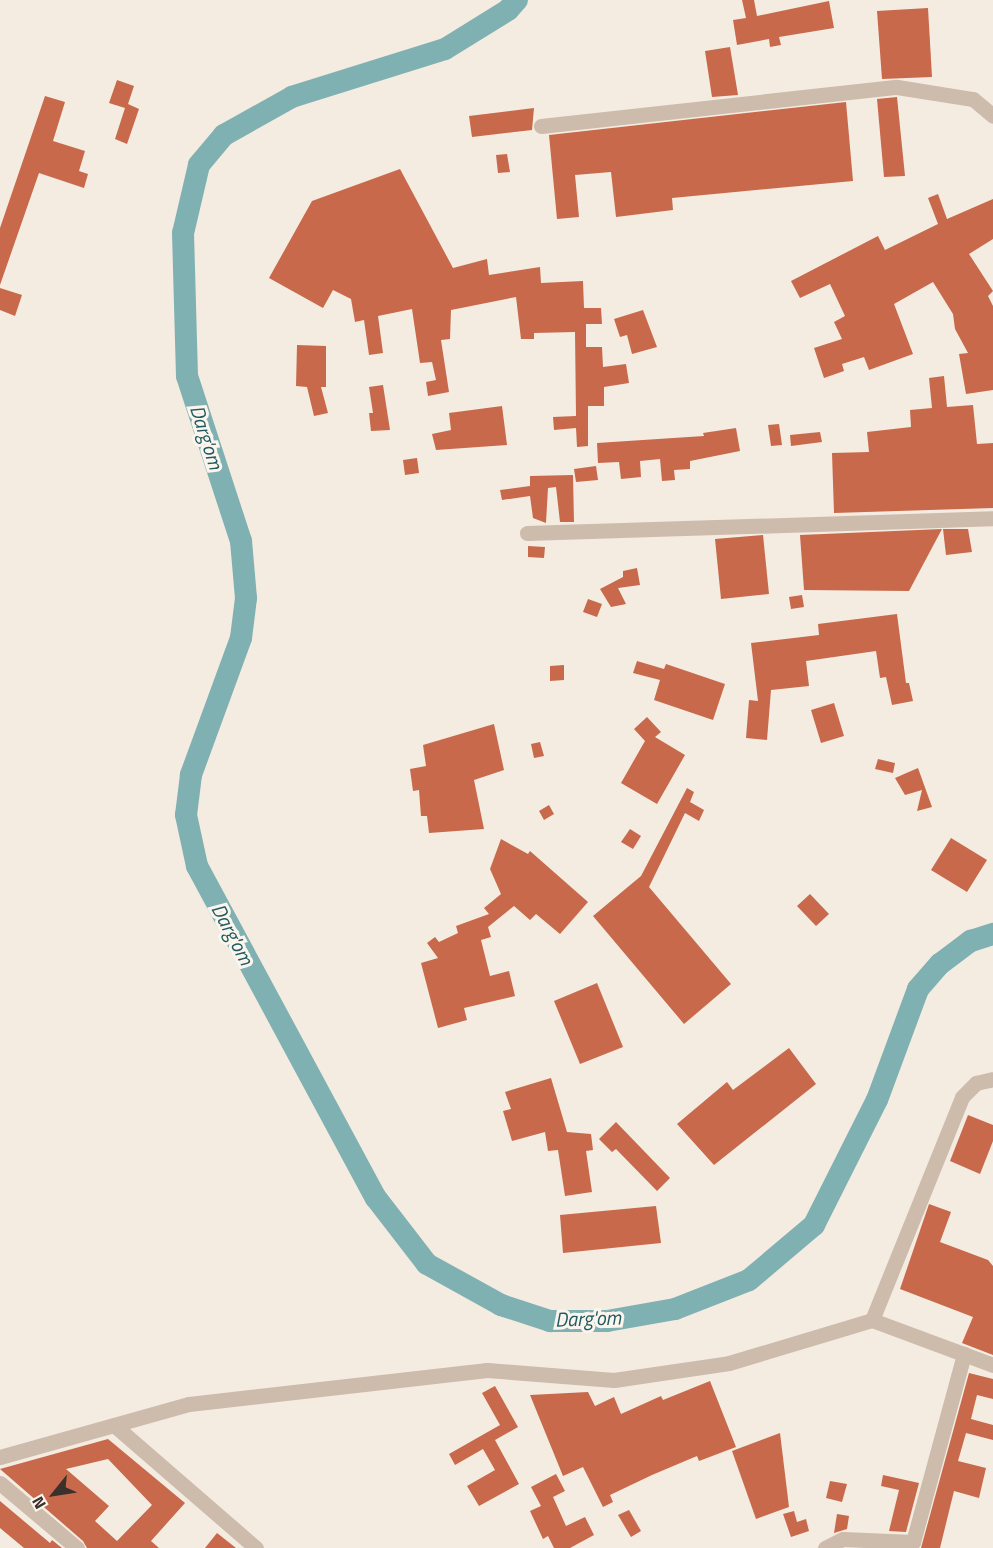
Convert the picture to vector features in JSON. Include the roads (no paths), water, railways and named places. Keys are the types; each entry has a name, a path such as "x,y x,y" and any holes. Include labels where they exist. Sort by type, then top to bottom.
{"street":[{"path":"541,126 897,87 973,99 993,116"},
{"path":"527,533 993,518"},
{"path":"872,1320 962,1097 976,1083 993,1079"},
{"path":"0,1457 189,1404 487,1370 614,1380 729,1364 872,1320 993,1365"},
{"path":"825,1548 843,1539 913,1542 964,1354"},
{"path":"114,1425 256,1548"},
{"path":"0,1483 77,1548"}],"waterway":[{"name":"Darg'om","path":"517,0 508,10 445,49 292,97 224,135 199,165 183,233 187,376 241,541 246,598 241,638 191,775 186,815 197,866 376,1198 427,1264 501,1305 550,1321 607,1321 675,1309 749,1280 814,1225 877,1100 918,989 940,964 971,941 993,934"}]}
